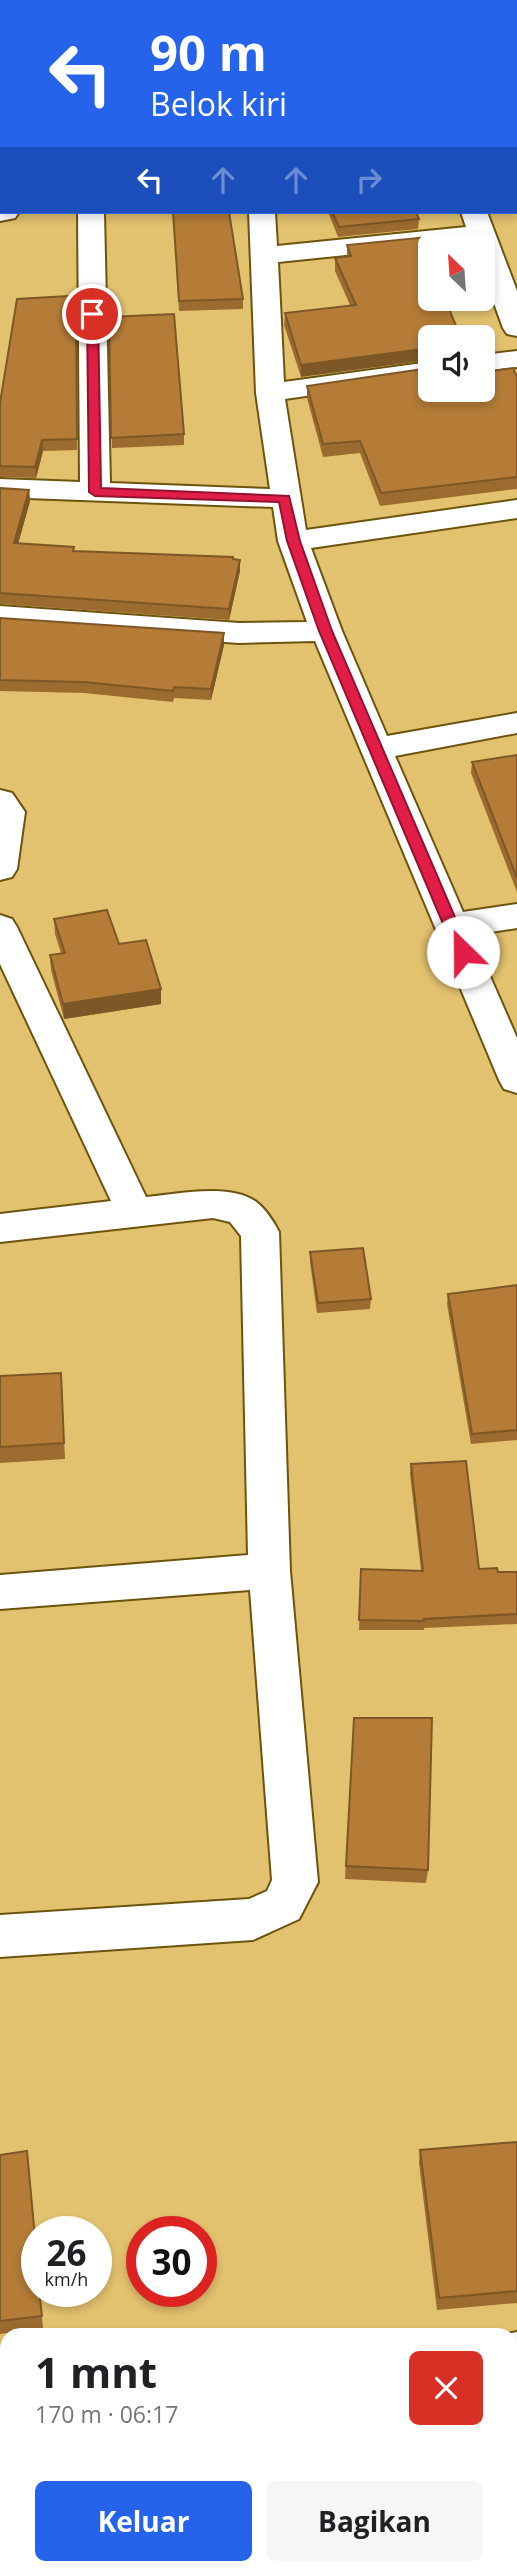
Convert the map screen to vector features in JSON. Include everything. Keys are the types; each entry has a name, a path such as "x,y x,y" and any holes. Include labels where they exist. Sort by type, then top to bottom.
{"street":[{"path":"91,214 95,492"},
{"path":"262,214 270,393 293,541 326,631 517,1080"},
{"path":"264,255 478,222 517,328"},
{"path":"495,362 517,359"},
{"path":"270,393 418,372"},
{"path":"0,488 285,499"},
{"path":"293,541 517,509"},
{"path":"0,616 239,633 326,631"},
{"path":"376,749 517,723"},
{"path":"0,801 8,812 0,869"},
{"path":"452,926 517,916"},
{"path":"0,927 135,1213"},
{"path":"0,1228 213,1205 242,1211 260,1232 269,1571 295,1882 284,1905 253,1919 0,1937"},
{"path":"0,1592 269,1571"}],"building":[{"path":"173,214 229,214 243,299 179,301"},
{"path":"333,214 417,214 419,219 339,227"},
{"path":"418,238 418,312 450,312 456,325 418,325 418,350 301,365 285,313 356,305 335,258 351,256 347,245"},
{"path":"68,296 69,318 76,318 77,439 42,440 35,467 0,466 0,403 17,299"},
{"path":"174,314 184,434 111,438 109,317"},
{"path":"513,368 517,377 517,477 381,493 360,441 323,444 307,386 418,370 418,402 495,402 495,370"},
{"path":"0,488 29,490 14,543 74,547 73,551 233,557 240,560 229,609 0,593"},
{"path":"0,618 224,633 211,689 174,687 173,691 84,682 0,680"},
{"path":"517,755 517,878 472,762"},
{"path":"107,910 119,944 146,940 161,989 63,1004 50,955 65,953 54,919"},
{"path":"363,1248 371,1299 318,1303 310,1252"},
{"path":"517,1285 517,1430 472,1434 448,1294"},
{"path":"61,1373 64,1443 0,1447 0,1376"},
{"path":"466,1461 479,1569 497,1568 498,1572 517,1572 517,1614 424,1621 359,1620 361,1569 423,1571 411,1464"},
{"path":"354,1718 432,1718 428,1870 346,1866"},
{"path":"517,2142 517,2291 439,2298 420,2150"},
{"path":"27,2151 33,2216 21,2216 21,2307 41,2307 42,2316 0,2321 0,2155"}],"route":[{"path":"92,314 95,492 285,499 293,541 326,631 463,952"}]}
